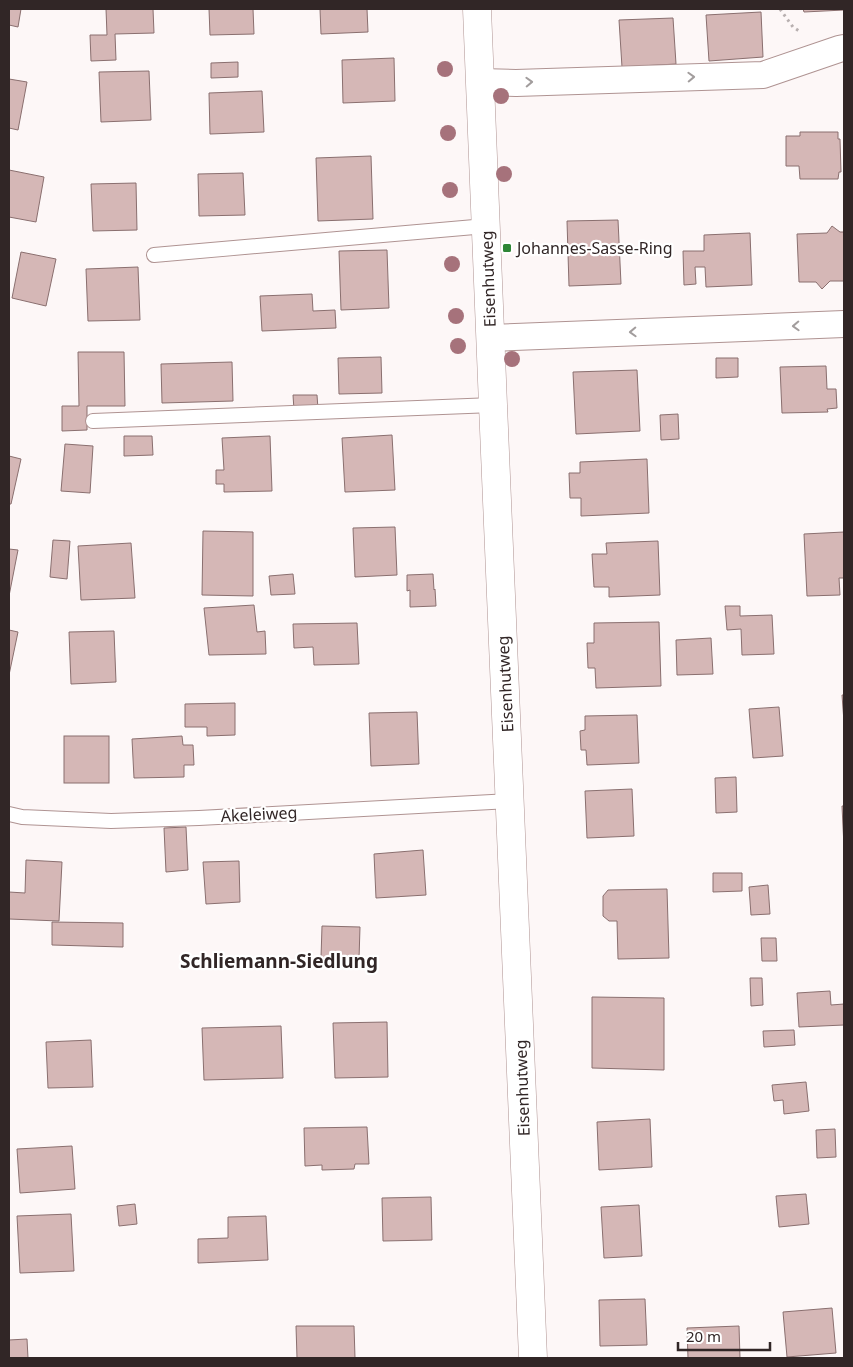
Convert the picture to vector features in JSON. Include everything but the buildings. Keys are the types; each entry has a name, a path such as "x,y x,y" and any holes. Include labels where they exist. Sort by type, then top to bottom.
{"street":[{"name":"Eisenhutweg","path":"478,9 533,1358"},
{"path":"480,82 516,83 763,75 844,48"},
{"path":"490,338 844,324"}],"lane":[{"path":"154,255 486,226"},
{"path":"93,421 493,405"},
{"name":"Akeleiweg","path":"9,814 22,817 111,821 199,818 510,800"}],"place":[{"name":"Johannes-Sasse-Ring","path":"507,248"}],"district":[{"name":"Schliemann-Siedlung","path":"279,961"}]}
